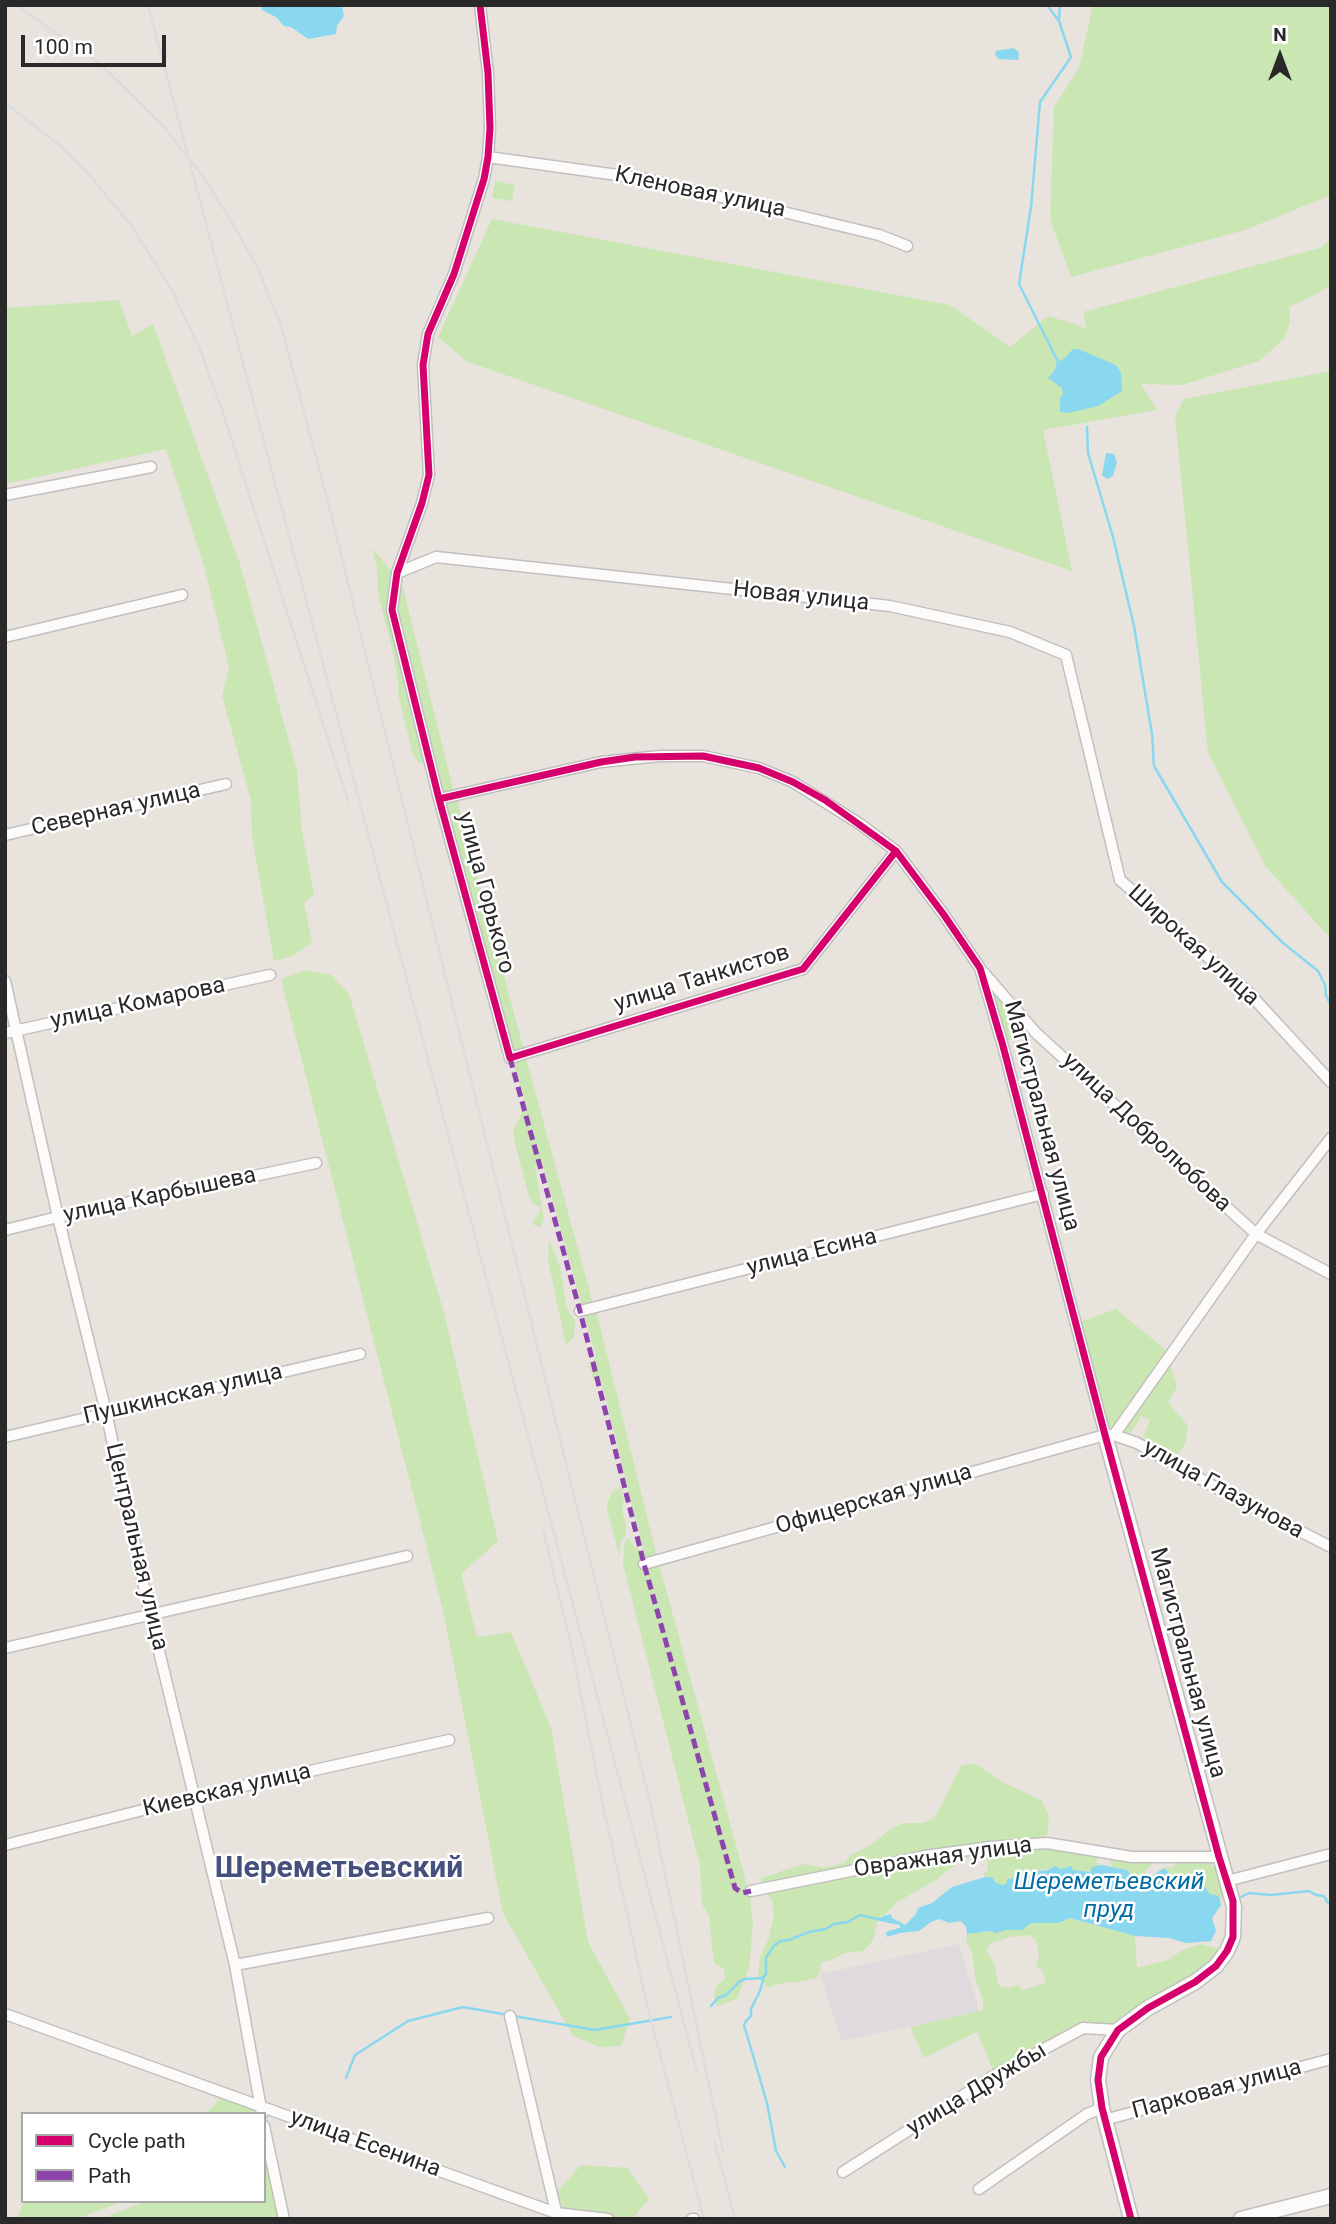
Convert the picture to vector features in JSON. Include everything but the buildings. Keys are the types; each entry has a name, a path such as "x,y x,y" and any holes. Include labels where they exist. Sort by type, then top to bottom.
{"street":[{"path":"397,573 429,475 423,365 428,334 454,274 484,179 488,157 488,73 480,5"},
{"name":"Кленовая улица","path":"488,157 646,178 879,235 907,246"},
{"path":"5,495 151,467"},
{"name":"Новая улица","path":"397,573 436,557 890,606 1010,632 1066,655 1098,788"},
{"name":"улица Горького","path":"397,573 392,610 439,799 510,1059"},
{"path":"5,637 182,594"},
{"name":"Магистральная улица","path":"439,799 601,762 660,756 703,756 760,768 793,782 896,850 980,968 1110,1435 1234,1907 1233,1937 1216,1966 1118,2030"},
{"name":"Северная улица","path":"5,835 226,785"},
{"name":"Широкая улица","path":"1098,788 1120,880 1248,992 1331,1082"},
{"name":"улица Танкистов","path":"510,1059 803,969 896,850"},
{"name":"улица Добролюбова","path":"980,968 1037,1033 1256,1234 1331,1274"},
{"name":"улица Комарова","path":"11,1031 270,975"},
{"name":"Центральная улица","path":"5,981 11,1031 106,1412 150,1614 235,1965 261,2110"},
{"path":"1110,1435 1256,1234 1331,1139"},
{"name":"улица Карбышева","path":"5,1230 316,1163"},
{"name":"улица Есина","path":"580,1311 1043,1194"},
{"name":"Пушкинская улица","path":"5,1437 360,1354"},
{"name":"улица Глазунова","path":"1110,1435 1137,1443 1231,1496 1331,1547"},
{"name":"Офицерская улица","path":"644,1564 1110,1435"},
{"path":"5,1648 407,1556"},
{"name":"Киевская улица","path":"5,1845 194,1797 449,1740"},
{"name":"Овражная улица","path":"751,1891 925,1856 990,1847 1047,1843 1132,1857 1219,1857"},
{"path":"1227,1882 1331,1854"},
{"path":"235,1965 488,1919"},
{"name":"улица Есенина","path":"5,2014 261,2110 557,2216 608,2219"},
{"path":"510,2016 557,2216"},
{"name":"улица Дружбы","path":"843,2172 992,2077 1083,2028 1118,2030"},
{"path":"1118,2030 1101,2057 1098,2080 1103,2114 1131,2219"},
{"name":"Парковая улица","path":"979,2189 1087,2114 1103,2114 1331,2060"},
{"path":"266,2135 284,2219"},
{"path":"1241,2219 1331,2196"}],"shaded area":[{"path":"959,1944 979,2011 842,2041 820,1974"}],"green space":[{"path":"1093,5 1331,5 1331,195 1245,230 1071,277 1050,219 1054,107 1079,68"},
{"path":"495,181 515,185 512,201 492,198"},
{"path":"492,219 950,305 1010,347 1048,316 1087,330 1083,312 1320,248 1331,239 1331,285 1289,307 1290,322 1284,339 1259,361 1182,385 1141,384 1157,410 1043,430 1072,571 468,362 438,337"},
{"path":"119,300 132,336 153,324 240,564 297,770 302,832 314,894 304,903 312,942 293,956 274,961 252,836 251,800 222,696 229,667 204,566 166,449 5,484 5,308"},
{"path":"1331,371 1331,939 1266,867 1208,753 1175,416 1184,399"},
{"path":"372,548 393,573 389,609 427,761 420,763 413,756 398,693 392,648 378,594 377,567"},
{"path":"399,580 454,792 442,795 395,610"},
{"path":"457,799 524,1051 512,1053 444,802"},
{"path":"305,970 331,975 349,994 444,1313 498,1541 461,1574 477,1637 511,1632 551,1728 588,1942 630,2019 621,2046 600,2047 573,2036 503,1913 444,1615 281,979"},
{"path":"988,984 1031,1031 1006,1041"},
{"path":"526,1058 593,1304 582,1306 541,1159 535,1165 544,1220 540,1227 532,1224 541,1208 532,1203 528,1193 514,1139 514,1128 526,1106 513,1061"},
{"path":"549,1240 560,1267 567,1309 575,1320 574,1337 566,1345 548,1261"},
{"path":"1116,1309 1168,1352 1116,1425 1108,1429 1080,1322"},
{"path":"596,1310 657,1557 640,1562 642,1569 659,1564 750,1896 753,1924 749,1968 737,1999 717,2006 714,1997 716,1987 725,1979 724,1969 714,1963 709,1916 702,1904 700,1866 623,1564 625,1540 629,1539 644,1553 602,1383 594,1380 589,1366 596,1357 584,1314"},
{"path":"1169,1360 1177,1387 1168,1402 1188,1426 1185,1444 1178,1454 1143,1437 1150,1420 1141,1416 1131,1433 1120,1430"},
{"path":"620,1483 626,1525 625,1537 620,1542 620,1558 607,1510 608,1500 615,1489 619,1489"},
{"path":"971,1763 1004,1783 1041,1800 1048,1813 1047,1834 1039,1840 1027,1837 1002,1840 994,1847 986,1840 936,1880 897,1902 877,1923 873,1940 864,1951 844,1953 821,1962 817,1978 768,1987 758,1977 760,1958 774,1915 772,1900 762,1888 761,1878 804,1864 824,1868 844,1863 851,1855 869,1846 894,1827 904,1823 924,1823 933,1818 939,1810 961,1766"},
{"path":"1047,1845 1100,1855 1096,1862 1102,1865 1093,1867 1090,1872 1041,1869 1025,1877 1007,1879 1007,1883 1002,1885 983,1874 987,1872 988,1865 984,1852"},
{"path":"1110,1858 1154,1860 1154,1863 1145,1871 1147,1874 1144,1877 1133,1877 1127,1870 1111,1866"},
{"path":"1211,1859 1212,1866 1220,1867 1218,1880 1224,1891 1221,1899 1196,1884 1182,1886 1173,1882 1173,1877 1164,1868 1173,1867 1175,1861"},
{"path":"1070,1918 1135,1936 1137,1968 1168,1960 1182,1950 1201,1944 1223,1950 1212,1964 1130,2011 1116,2025 1081,2026 993,2070 977,2032 924,2058 910,2027 983,2009 972,1953 966,1940 967,1934 1012,1929 1036,1922 1058,1923","holes":["1030,1935 1036,1940 1039,1955 1036,1968 1041,1968 1046,1983 1023,1990 1018,1985 1008,1988 999,1986 994,1963 986,1950 991,1943"]},
{"path":"221,2095 256,2107 252,2112 207,2112"},
{"path":"266,2149 281,2219 101,2219 141,2203 266,2203"},
{"path":"581,2165 627,2168 649,2199 634,2219 567,2219 557,2192"},
{"path":"23,2203 119,2203 76,2219 17,2219"}],"water":[{"path":"261,5 339,5 339,8 342,6 344,16 337,26 336,34 308,39 291,27 284,26 276,17 262,10"},
{"path":"1014,48 1019,53 1018,60 999,59 995,55 996,51"},
{"path":"1073,349 1116,365 1121,373 1122,391 1098,406 1068,413 1060,412 1062,388 1048,378 1057,362"},
{"path":"1106,453 1114,454 1117,462 1113,476 1107,479 1102,475"},
{"name":"Шереметьевский пруд","path":"1102,1865 1127,1870 1133,1877 1147,1879 1164,1868 1173,1877 1173,1881 1182,1886 1196,1884 1206,1888 1210,1894 1219,1896 1221,1905 1212,1918 1216,1931 1211,1941 1186,1943 1169,1938 1135,1936 1070,1918 1058,1923 1031,1923 1022,1930 967,1934 961,1921 949,1923 939,1919 919,1931 887,1937 886,1932 902,1927 900,1923 879,1919 891,1914 892,1918 905,1925 918,1908 932,1903 952,1887 985,1877 992,1877 996,1883 1003,1885 1007,1883 1007,1879 1025,1877 1055,1866 1061,1869 1071,1866 1073,1870 1090,1872 1092,1867"}],"waterway":[{"path":"1047,5 1059,21 1071,57 1040,102 1031,207 1019,284 1059,364"},
{"path":"1059,19 1060,5"},
{"path":"1087,427 1088,453 1113,537 1134,626 1152,734 1154,766 1222,882 1282,942 1318,971 1331,1005"},
{"path":"1237,1899 1249,1893 1271,1895 1309,1891 1324,1896 1328,1903 1331,1902"},
{"path":"711,2006 740,1981 762,1978 766,1974 766,1958 780,1941 848,1922 860,1915 900,1923 902,1928"},
{"path":"764,1976 751,2009 751,2016 744,2025 767,2103 776,2151 785,2167"},
{"path":"346,2078 355,2055 408,2021 463,2007 508,2015"},
{"path":"514,2016 595,2030 671,2017"}],"railway":[{"path":"16,5 100,64 164,127 204,178 232,222 257,267 281,325 330,510 650,1802 723,2152"},
{"path":"148,5 697,2072"},
{"path":"5,103 62,147 90,176 131,225 173,292 201,352 222,410 348,801"},
{"path":"543,1530 571,1644 648,2009 704,2219"},
{"path":"715,2143 735,2219"}],"marked path":[{"path":"510,1058 580,1311 644,1564 735,1888 742,1893 751,1891"}],"cycle path":[{"path":"480,5 488,73 488,157 484,179 454,274 428,334 423,365 429,475 397,573 392,610 439,799 510,1058 803,969 896,851"},
{"path":"439,799 601,762 635,757 703,756 759,768 793,782 825,800 896,851 980,968 1233,1901 1233,1937 1216,1966 1118,2030 1101,2057 1098,2080 1102,2108 1131,2219"}],"district":[{"name":"Шереметьевский","path":"339,1869"}]}
